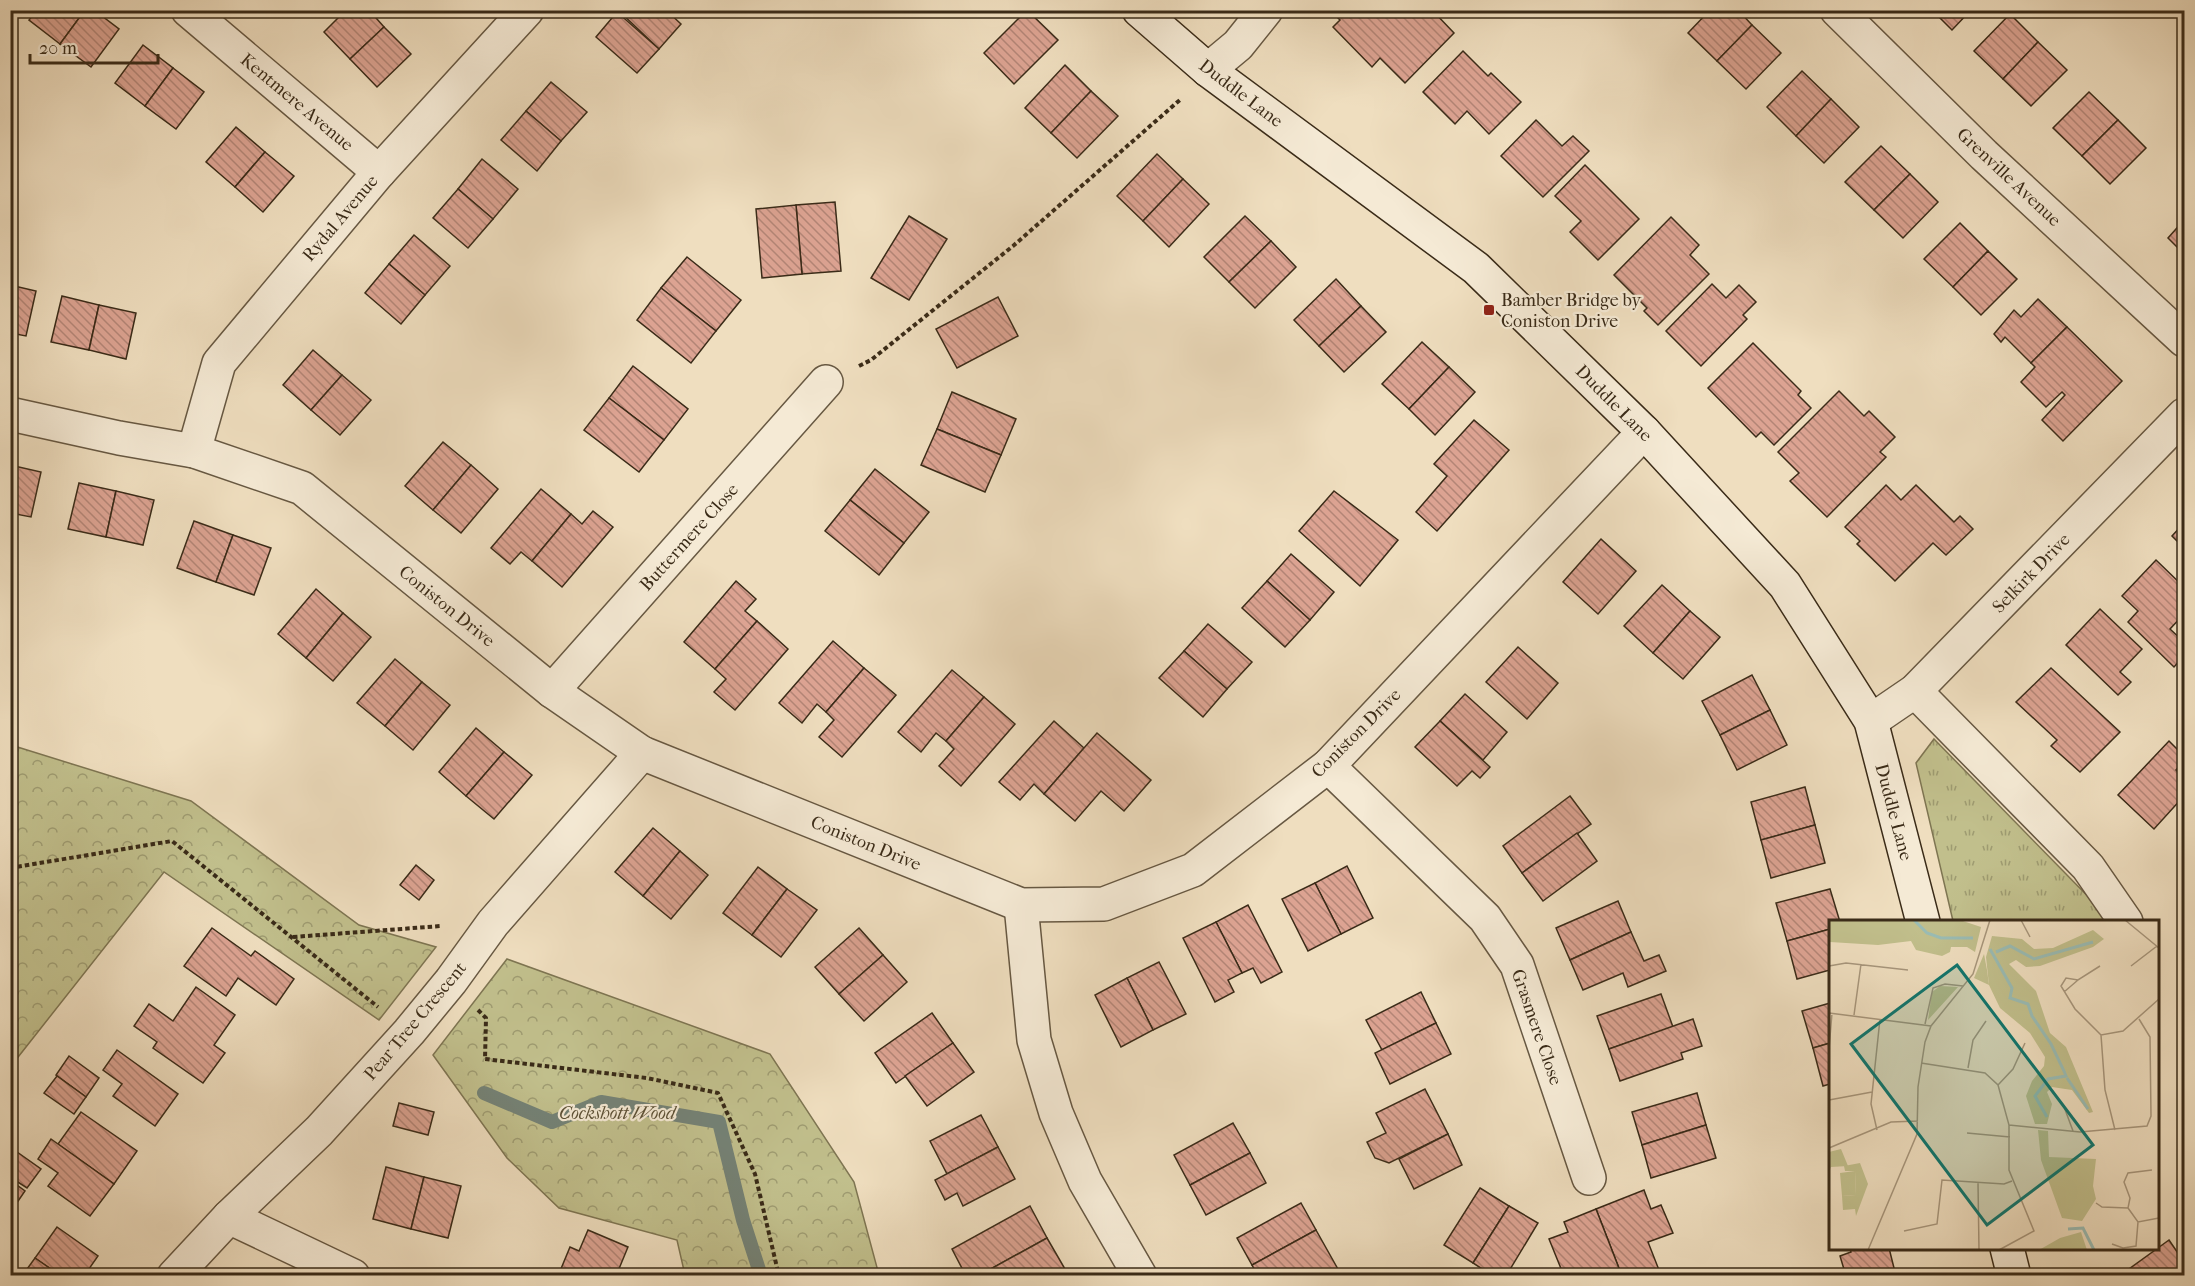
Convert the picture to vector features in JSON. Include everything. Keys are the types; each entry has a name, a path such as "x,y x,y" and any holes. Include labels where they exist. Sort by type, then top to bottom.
{"street":[{"name":"Kentmere Avenue","path":"188,10 379,172"},
{"name":"Rydal Avenue","path":"194,451 219,363 379,172 527,10"},
{"name":"Duddle Lane","path":"1139,10 1208,70 1476,268 1644,432 1785,585 1871,721 1923,920"},
{"path":"1208,70 1238,45 1266,10"},
{"name":"Grenville Avenue","path":"1837,10 1984,155 2184,340"},
{"name":"Buttermere Close","path":"552,692 826,382"},
{"name":"Coniston Drive","path":"10,414 119,438 194,451 302,488 552,692 642,753 1022,905 1104,904 1193,870 1328,766 1644,432"},
{"name":"Selkirk Drive","path":"1871,721 1915,691 2184,415"},
{"path":"1915,691 2088,867 2125,920"},
{"name":"Pear Tree Crescent","path":"174,1275 229,1217 319,1131 409,1032 451,981 493,923 642,753"},
{"name":"Grasmere Close","path":"1328,766 1485,918 1517,965 1589,1178"},
{"path":"1022,905 1034,1040 1056,1113 1086,1181 1140,1275"},
{"path":"229,1217 354,1275"},
{"path":"2008,1250 2014,1275"}],"path":[{"path":"826,382 871,360 1013,246 1173,107 1208,70"},
{"path":"10,868 172,841 409,1032"},
{"path":"292,937 493,923"},
{"path":"486,1018 485,1059 647,1078 718,1093 755,1174 779,1275"}],"green space":[{"path":"1934,739 2111,920 1953,920 1916,763"},
{"path":"11,745 191,801 359,925 436,947 379,1020 164,872 11,1066"},
{"name":"Cockshott Wood","path":"507,959 770,1054 854,1182 879,1275 685,1275 677,1240 559,1208 507,1158 433,1055"}],"building":[{"path":"37,10 85,10 60,44 29,20"},
{"path":"85,10 94,10 119,29 91,67 60,44"},
{"path":"346,10 369,10 384,27 350,59 324,32"},
{"path":"618,10 666,10 681,24 659,49"},
{"path":"1027,10 1058,40 1014,84 984,53"},
{"path":"1330,10 1432,10 1454,33 1405,83 1380,58 1372,67 1333,27 1340,20"},
{"path":"1710,10 1738,10 1752,25 1717,61 1688,33"},
{"path":"1932,10 1971,10 1952,30"},
{"path":"617,12 659,49 637,73 596,37"},
{"path":"2010,14 2038,42 2003,79 1974,51"},
{"path":"1752,25 1781,53 1746,89 1717,61"},
{"path":"384,27 411,54 377,87 350,59"},
{"path":"2038,42 2067,70 2031,106 2003,79"},
{"path":"143,45 173,68 145,106 115,83"},
{"path":"1463,51 1488,76 1491,73 1521,102 1489,134 1467,111 1455,124 1423,92"},
{"path":"1065,65 1091,91 1051,133 1025,108"},
{"path":"173,68 204,92 176,129 145,106"},
{"path":"1802,71 1831,99 1796,136 1767,107"},
{"path":"551,82 587,112 561,141 526,111"},
{"path":"1091,91 1118,116 1077,158 1051,133"},
{"path":"2089,92 2118,120 2082,156 2053,128"},
{"path":"1831,99 1859,127 1824,163 1796,136"},
{"path":"526,111 561,141 537,171 501,140"},
{"path":"1536,120 1562,146 1573,136 1589,151 1543,197 1501,156"},
{"path":"2118,120 2146,148 2110,184 2082,156"},
{"path":"236,127 265,152 235,187 206,162"},
{"path":"1881,146 1910,174 1874,210 1845,182"},
{"path":"265,152 294,176 263,212 235,187"},
{"path":"1157,154 1183,179 1143,221 1117,196"},
{"path":"482,159 518,189 493,219 458,189"},
{"path":"1585,165 1639,219 1598,260 1570,232 1581,221 1555,196"},
{"path":"1910,174 1938,202 1903,238 1874,210"},
{"path":"1183,179 1209,204 1169,247 1143,221"},
{"path":"458,189 493,219 468,248 433,218"},
{"path":"835,202 841,271 802,274 796,205"},
{"path":"796,205 802,274 762,278 756,209"},
{"path":"909,216 947,239 909,300 871,278"},
{"path":"1245,216 1271,241 1229,282 1204,257"},
{"path":"1671,217 1699,245 1690,255 1709,274 1658,325 1644,311 1647,308 1614,275"},
{"path":"2184,220 2184,254 2168,238"},
{"path":"1960,223 1988,251 1953,287 1924,259"},
{"path":"414,235 450,266 425,295 389,264"},
{"path":"1271,241 1296,267 1255,308 1229,282"},
{"path":"1988,251 2017,279 1981,315 1953,287"},
{"path":"687,257 741,300 716,331 661,288"},
{"path":"389,264 425,295 401,324 365,293"},
{"path":"1336,279 1361,306 1319,346 1294,320"},
{"path":"1712,284 1726,298 1739,285 1756,302 1743,315 1747,319 1701,366 1666,331"},
{"path":"10,285 36,291 26,336 10,333"},
{"path":"661,288 716,331 691,363 637,320"},
{"path":"62,296 99,305 89,350 51,342"},
{"path":"998,297 1018,336 957,368 936,329"},
{"path":"2038,299 2067,327 2031,363 2005,337 2001,342 1994,334 2014,310 2021,317"},
{"path":"99,305 136,313 126,359 89,350"},
{"path":"1361,306 1386,332 1344,372 1319,346"},
{"path":"2067,327 2122,381 2063,441 2042,420 2065,395 2062,392 2046,407 2021,382 2035,367 2031,363"},
{"path":"1422,342 1449,367 1409,409 1382,384"},
{"path":"1753,343 1801,391 1798,395 1811,408 1774,445 1761,432 1756,437 1708,388"},
{"path":"313,350 342,375 311,410 283,385"},
{"path":"633,366 688,409 664,440 609,398"},
{"path":"1449,367 1475,392 1435,435 1409,409"},
{"path":"342,375 371,400 340,435 311,410"},
{"path":"1839,391 1864,416 1869,411 1895,437 1880,452 1886,457 1827,517 1790,481 1799,473 1778,452"},
{"path":"952,392 1016,419 1001,455 937,429"},
{"path":"609,398 664,440 639,472 584,430"},
{"path":"1474,420 1509,450 1437,531 1416,512 1447,476 1434,464"},
{"path":"937,429 1001,455 985,492 921,465"},
{"path":"443,442 471,465 433,510 405,486"},
{"path":"10,465 41,472 31,517 10,513"},
{"path":"471,465 498,489 461,533 433,510"},
{"path":"875,469 929,512 904,543 850,500"},
{"path":"79,483 116,491 106,537 68,529"},
{"path":"1886,485 1901,500 1916,485 1954,522 1960,516 1973,529 1946,555 1933,543 1895,581 1857,544 1860,541 1845,527"},
{"path":"541,489 571,514 532,561 521,552 510,564 491,548"},
{"path":"116,491 154,500 143,545 106,537"},
{"path":"1334,491 1398,540 1360,586 1299,531"},
{"path":"850,500 904,543 879,575 825,531"},
{"path":"593,511 613,527 562,587 532,561 571,514 582,524"},
{"path":"194,521 233,535 216,582 177,568"},
{"path":"2184,523 2184,548 2172,536"},
{"path":"233,535 271,548 254,595 216,582"},
{"path":"1601,539 1636,571 1598,614 1563,582"},
{"path":"1291,554 1334,592 1310,620 1267,581"},
{"path":"2156,560 2184,587 2184,614 2170,629 2184,642 2184,656 2174,667 2128,622 2138,611 2122,596"},
{"path":"736,581 756,599 745,611 757,621 715,669 684,642"},
{"path":"1267,581 1310,620 1285,647 1242,608"},
{"path":"1662,585 1690,611 1653,653 1624,626"},
{"path":"316,589 343,613 306,658 278,634"},
{"path":"2100,609 2142,649 2120,672 2131,682 2118,695 2066,645"},
{"path":"1690,611 1720,637 1683,679 1653,653"},
{"path":"343,613 371,637 333,681 306,658"},
{"path":"757,621 788,649 735,710 714,692 726,679 715,669"},
{"path":"1208,624 1252,662 1227,689 1184,651"},
{"path":"833,641 864,668 826,712 817,704 802,723 779,703"},
{"path":"1518,647 1558,683 1527,719 1486,682"},
{"path":"1184,651 1227,689 1203,717 1159,678"},
{"path":"395,659 422,682 385,726 357,703"},
{"path":"864,668 896,695 842,757 819,737 834,720 826,712"},
{"path":"2051,668 2120,732 2080,772 2051,746 2057,740 2016,702"},
{"path":"952,670 984,697 946,741 936,733 921,752 898,732"},
{"path":"1752,675 1770,710 1720,735 1702,701"},
{"path":"422,682 450,705 413,750 385,726"},
{"path":"1465,694 1507,732 1483,760 1440,721"},
{"path":"984,697 1015,724 961,786 939,766 954,749 946,741"},
{"path":"1770,710 1787,745 1737,770 1720,735"},
{"path":"1054,721 1084,748 1044,794 1034,784 1020,800 999,782"},
{"path":"1440,721 1490,767 1480,778 1472,771 1457,786 1415,747"},
{"path":"476,728 504,752 466,796 439,772"},
{"path":"1097,733 1151,780 1124,811 1101,791 1075,821 1044,794"},
{"path":"2169,741 2184,756 2184,761 2176,770 2184,778 2184,799 2183,797 2154,829 2118,795"},
{"path":"504,752 532,775 494,819 466,796"},
{"path":"1805,787 1815,825 1761,840 1751,802"},
{"path":"1570,796 1591,824 1522,873 1503,846"},
{"path":"1815,825 1825,863 1771,878 1761,840"},
{"path":"653,828 680,851 643,896 615,872"},
{"path":"1577,833 1597,861 1543,901 1522,873"},
{"path":"680,851 708,875 671,919 643,896"},
{"path":"416,865 434,880 419,900 400,885"},
{"path":"1347,866 1373,918 1341,934 1315,883"},
{"path":"758,867 787,889 752,935 723,913"},
{"path":"1315,883 1341,934 1308,951 1282,899"},
{"path":"787,889 817,910 781,957 752,935"},
{"path":"1830,889 1839,920 1829,920 1829,929 1787,941 1776,903"},
{"path":"1618,901 1631,932 1570,960 1556,928"},
{"path":"1248,905 1282,972 1261,983 1253,968 1242,973 1216,922"},
{"path":"1216,922 1242,973 1228,980 1234,992 1215,1002 1183,938"},
{"path":"212,928 251,956 255,951 294,979 276,1005 238,978 226,996 184,966"},
{"path":"859,928 883,955 839,994 815,967"},
{"path":"1829,929 1829,970 1797,979 1787,941"},
{"path":"1631,932 1644,961 1659,955 1666,971 1628,987 1623,973 1583,990 1570,960"},
{"path":"883,955 907,982 864,1021 839,994"},
{"path":"1159,962 1186,1014 1153,1030 1127,978"},
{"path":"1127,978 1153,1030 1121,1047 1095,995"},
{"path":"196,987 235,1015 214,1045 225,1053 203,1083 153,1048 157,1042 134,1026 149,1004 173,1021"},
{"path":"1421,992 1436,1023 1382,1050 1366,1020"},
{"path":"1661,994 1673,1027 1609,1049 1597,1016"},
{"path":"1829,1003 1829,1043 1813,1048 1802,1011"},
{"path":"932,1013 953,1043 896,1083 875,1053"},
{"path":"1693,1019 1702,1046 1681,1053 1683,1059 1620,1081 1609,1049"},
{"path":"1436,1023 1451,1054 1390,1084 1375,1053"},
{"path":"953,1043 974,1072 927,1106 905,1076"},
{"path":"1829,1043 1829,1084 1823,1086 1813,1048"},
{"path":"117,1050 178,1094 155,1126 113,1096 122,1084 103,1070"},
{"path":"69,1056 99,1078 86,1097 56,1075"},
{"path":"57,1076 86,1097 74,1114 44,1093"},
{"path":"1425,1089 1448,1134 1389,1163 1375,1158 1367,1142 1386,1133 1376,1113"},
{"path":"1697,1093 1706,1125 1642,1145 1632,1112"},
{"path":"399,1103 434,1112 428,1135 393,1126"},
{"path":"81,1112 137,1151 114,1184 58,1144"},
{"path":"981,1115 998,1147 947,1174 930,1141"},
{"path":"1233,1123 1250,1153 1190,1185 1174,1155"},
{"path":"1706,1125 1716,1158 1651,1178 1642,1145"},
{"path":"1448,1134 1462,1165 1414,1189 1399,1159"},
{"path":"51,1139 114,1184 90,1216 48,1186 58,1173 38,1159"},
{"path":"10,1147 41,1169 27,1188 10,1177"},
{"path":"998,1147 1015,1179 963,1206 957,1193 945,1200 935,1180"},
{"path":"1250,1153 1266,1183 1206,1215 1190,1185"},
{"path":"386,1167 424,1177 411,1229 373,1219"},
{"path":"424,1177 461,1186 448,1238 411,1229"},
{"path":"10,1180 25,1191 14,1207 10,1205"},
{"path":"1480,1188 1509,1206 1473,1263 1444,1245"},
{"path":"1644,1190 1651,1209 1661,1205 1673,1233 1648,1242 1659,1270 1646,1276 1622,1276 1596,1209"},
{"path":"1301,1203 1316,1230 1252,1265 1237,1238"},
{"path":"1030,1206 1047,1238 978,1276 966,1276 952,1249"},
{"path":"1509,1206 1538,1223 1506,1276 1493,1276 1473,1263"},
{"path":"1596,1209 1622,1276 1564,1276 1549,1239 1568,1232 1564,1222"},
{"path":"57,1227 98,1256 84,1276 61,1276 35,1258"},
{"path":"588,1230 628,1247 616,1276 558,1276 570,1247 579,1251"},
{"path":"1316,1230 1339,1271 1330,1276 1258,1276 1252,1265"},
{"path":"1047,1238 1065,1269 1054,1276 978,1276"},
{"path":"2169,1240 2184,1262 2184,1276 2123,1276 2122,1274 2155,1250 2159,1250 2159,1247"},
{"path":"1850,1250 1890,1250 1896,1276 1846,1276 1840,1256 1851,1252"},
{"path":"35,1258 61,1276 22,1276"}],"waterway":[{"path":"484,1093 552,1122 601,1102 719,1122 743,1220 761,1276"}],"place":[{"name":"Bamber Bridge by Coniston Drive","path":"1489,310"}]}
